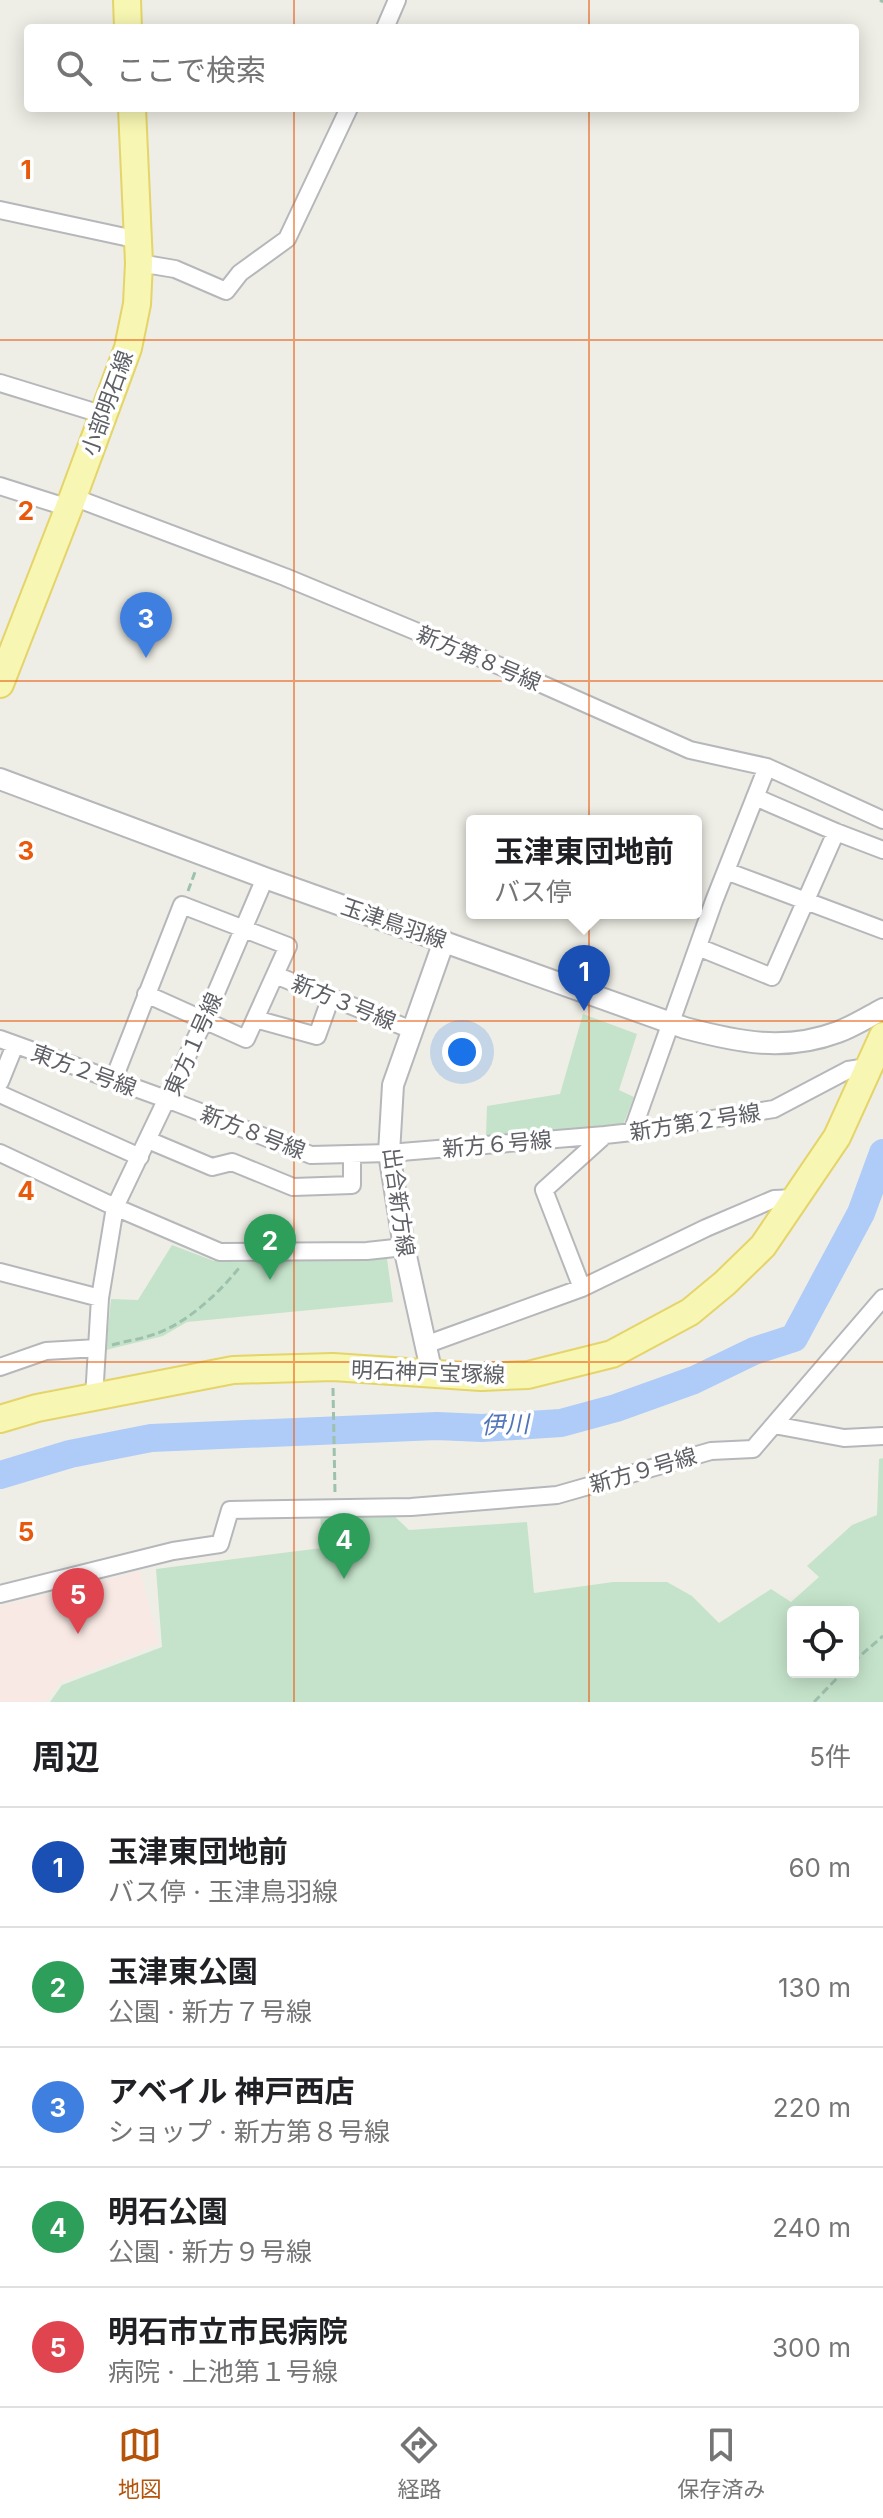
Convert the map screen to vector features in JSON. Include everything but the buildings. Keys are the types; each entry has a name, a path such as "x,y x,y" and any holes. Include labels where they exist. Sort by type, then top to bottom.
{"main road":[{"path":"127,0 128,24"},
{"name":"小部明石線","path":"0,684 128,348 137,304 139,251 132,112"},
{"name":"明石神戸宝塚線","path":"0,1419 37,1408 233,1370 333,1367 481,1377 528,1375 612,1354 690,1312 763,1246 837,1137 883,1036"}],"street":[{"path":"387,24 397,0"},
{"path":"0,210 139,251 226,291 240,273 287,239 347,112"},
{"path":"0,383 104,415"},
{"name":"新方第８号線","path":"0,486 71,502 285,577 519,674 690,750 767,767 883,820"},
{"path":"632,1132 767,767"},
{"name":"玉津鳥羽線","path":"0,779 265,878 671,1023 733,1041 770,1045 838,1032 883,1009"},
{"path":"755,797 883,850"},
{"path":"698,947 772,977 836,832"},
{"path":"726,871 883,930"},
{"name":"東方１号線","path":"94,1398 100,1298 115,1207 204,1021 265,878"},
{"path":"113,1081 146,994 182,905 288,946 246,1039 146,994"},
{"name":"出合新方線","path":"432,1374 404,1247 389,1153 393,1085 444,941"},
{"name":"新方３号線","path":"275,975 412,1030"},
{"path":"255,1019 317,1036 331,997"},
{"path":"0,1082 7,1042"},
{"name":"東方２号線","path":"7,1042 167,1101"},
{"name":"新方第２号線","path":"582,1288 544,1190 605,1135 774,1109 848,1070 867,1067"},
{"path":"0,1094 140,1157"},
{"name":"新方８号線","path":"167,1101 311,1155 389,1153"},
{"name":"新方６号線","path":"389,1153 605,1135"},
{"path":"148,1140 212,1167 232,1162 293,1187 352,1185 352,1154"},
{"path":"0,1153 220,1252 367,1251 404,1247"},
{"name":"明石神戸宝塚線","path":"425,1345 582,1288 774,1199 797,1198"},
{"path":"0,1272 100,1298"},
{"name":"新方９号線","path":"0,1594 173,1551 220,1544 230,1510 411,1507 557,1495 711,1451 753,1449 883,1298"},
{"path":"0,1367 46,1351 97,1348"},
{"path":"774,1425 844,1438 883,1436"}],"path":[{"path":"182,905 202,854"},
{"path":"97,1348 157,1333 188,1316 225,1286 253,1251"},
{"path":"333,1367 335,1507"},
{"path":"859,1657 883,1636"},
{"path":"814,1702 837,1678"}],"shaded area":[{"path":"140,1571 159,1643 60,1682 45,1702 0,1702 0,1606"}],"green space":[{"path":"583,1014 637,1034 619,1090 634,1097 623,1125 486,1136 487,1106 560,1094"},
{"path":"172,1245 214,1261 387,1259 393,1302 187,1322 163,1336 106,1350 111,1299 138,1300"},
{"path":"883,1458 883,1702 50,1702 62,1685 162,1647 156,1569 322,1548 320,1512 390,1512 409,1530 527,1522 534,1593 613,1582 667,1582 692,1596 719,1623 771,1589 791,1602 819,1577 807,1566 852,1525 877,1515 879,1459"}],"waterway":[{"name":"伊川","path":"0,1475 70,1454 151,1438 561,1423 616,1408 694,1380 754,1351 794,1338 861,1213 883,1153"}],"place":[{"name":"アベイル 神戸西店","path":"146,658"},
{"name":"玉津東団地前","path":"584,1011"},
{"name":"玉津東公園","path":"270,1280"},
{"name":"明石公園","path":"344,1579"},
{"name":"明石市立市民病院","path":"78,1634"}]}
